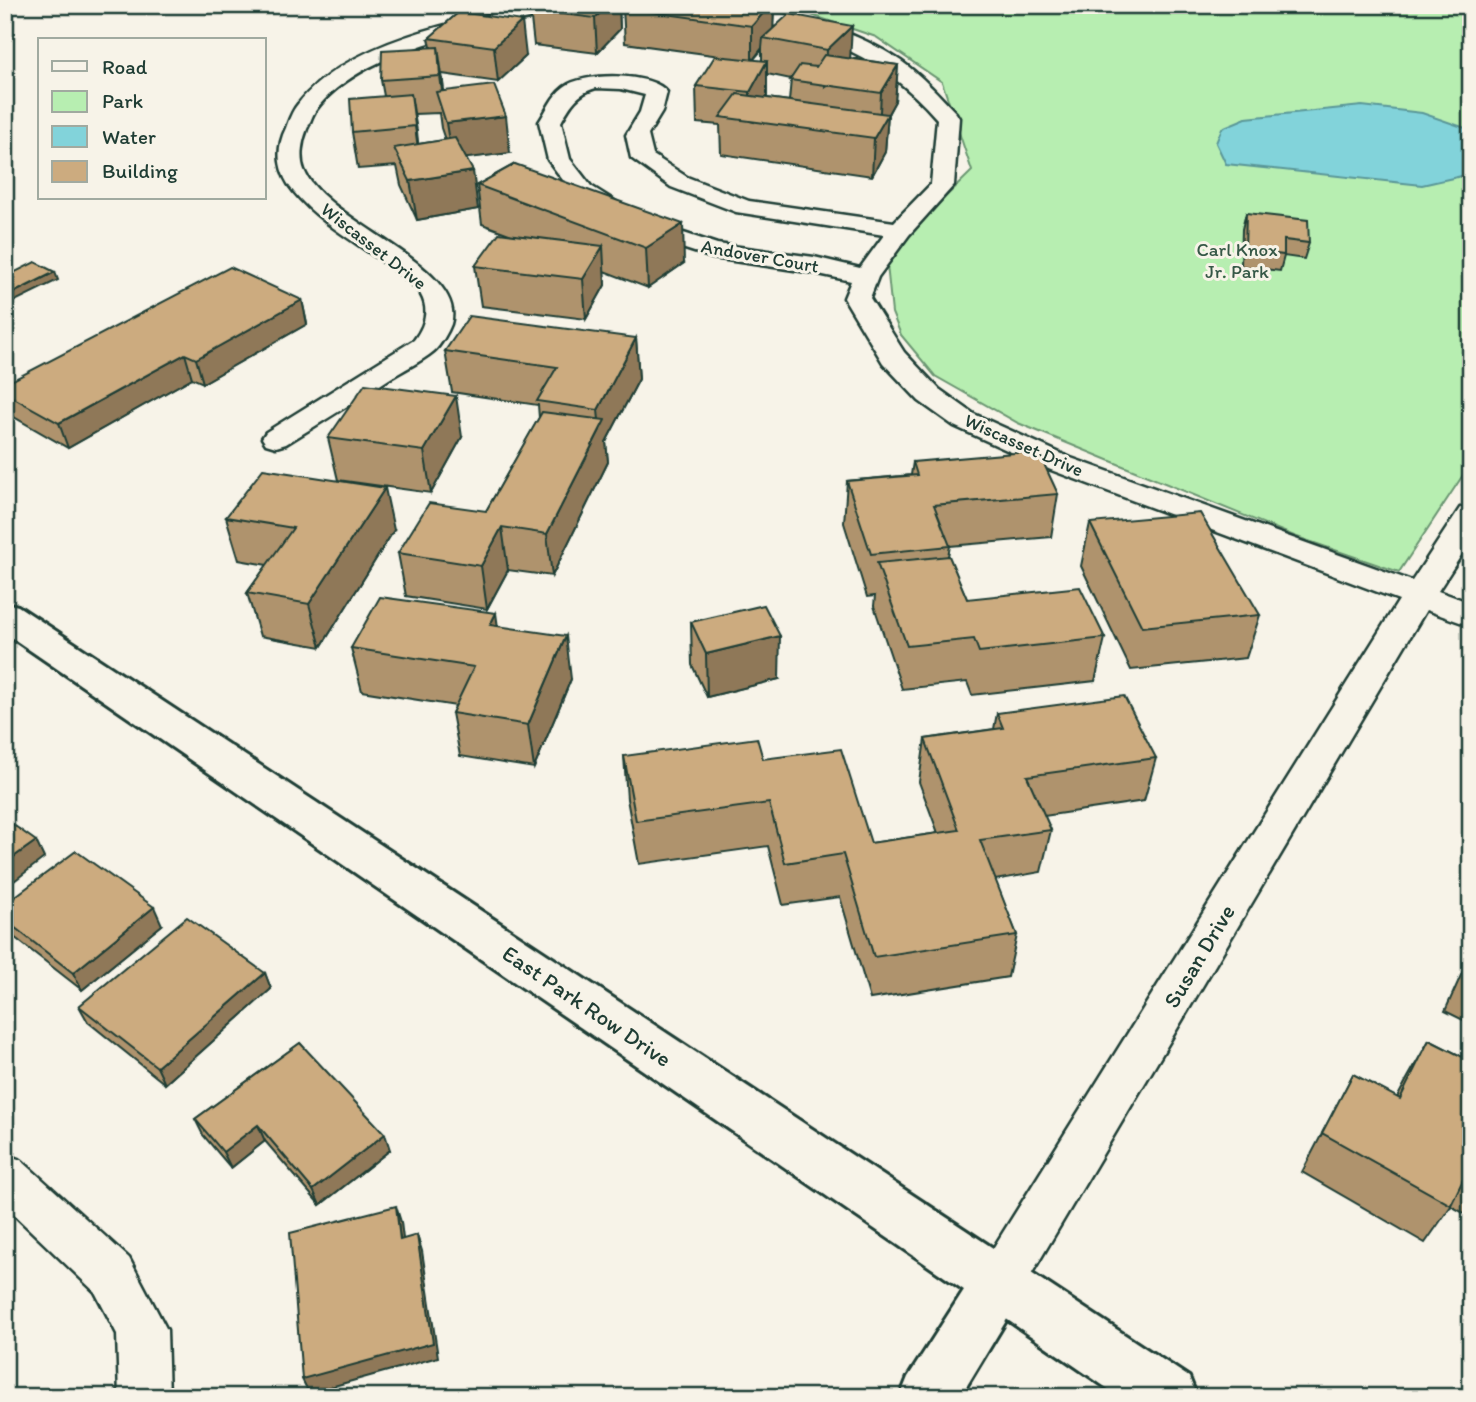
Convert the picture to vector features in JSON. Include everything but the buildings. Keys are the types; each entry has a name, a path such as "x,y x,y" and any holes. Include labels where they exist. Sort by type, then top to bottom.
{"main road":[{"name":"East Park Row Drive","path":"5,615 1169,1397"},
{"name":"Susan Drive","path":"928,1397 999,1283"}],"street":[{"name":"Wiscasset Drive","path":"276,438 425,345 438,322 434,293 400,261 338,219 306,190 292,170 290,151 294,127 310,103 330,83 356,67 441,32 504,16 578,5"},
{"path":"689,5 771,16 868,48 904,71 931,95 947,118 942,186 900,230 866,277"},
{"name":"Andover Court","path":"866,277 814,265 713,251 638,226 583,191 559,160 550,122 565,96 590,82 629,82 656,92 651,113 637,135 642,158 679,182 744,207 900,230"},
{"name":"Wiscasset Drive","path":"866,277 857,298 893,357 929,395 964,420 1061,464 1471,615"},
{"name":"Susan Drive","path":"999,1283 1419,595 1471,516"},
{"path":"5,1175 112,1275 142,1330 143,1385"}],"green space":[{"name":"Carl Knox Jr. Park","path":"813,5 1471,5 1471,463 1399,572 1294,536 1018,423 935,376 901,335 892,313 886,255 972,171 942,82 876,37 800,11"}],"water":[{"path":"1362,106 1422,113 1471,130 1471,171 1466,175 1422,185 1226,164 1216,143 1222,128 1246,118"}]}
